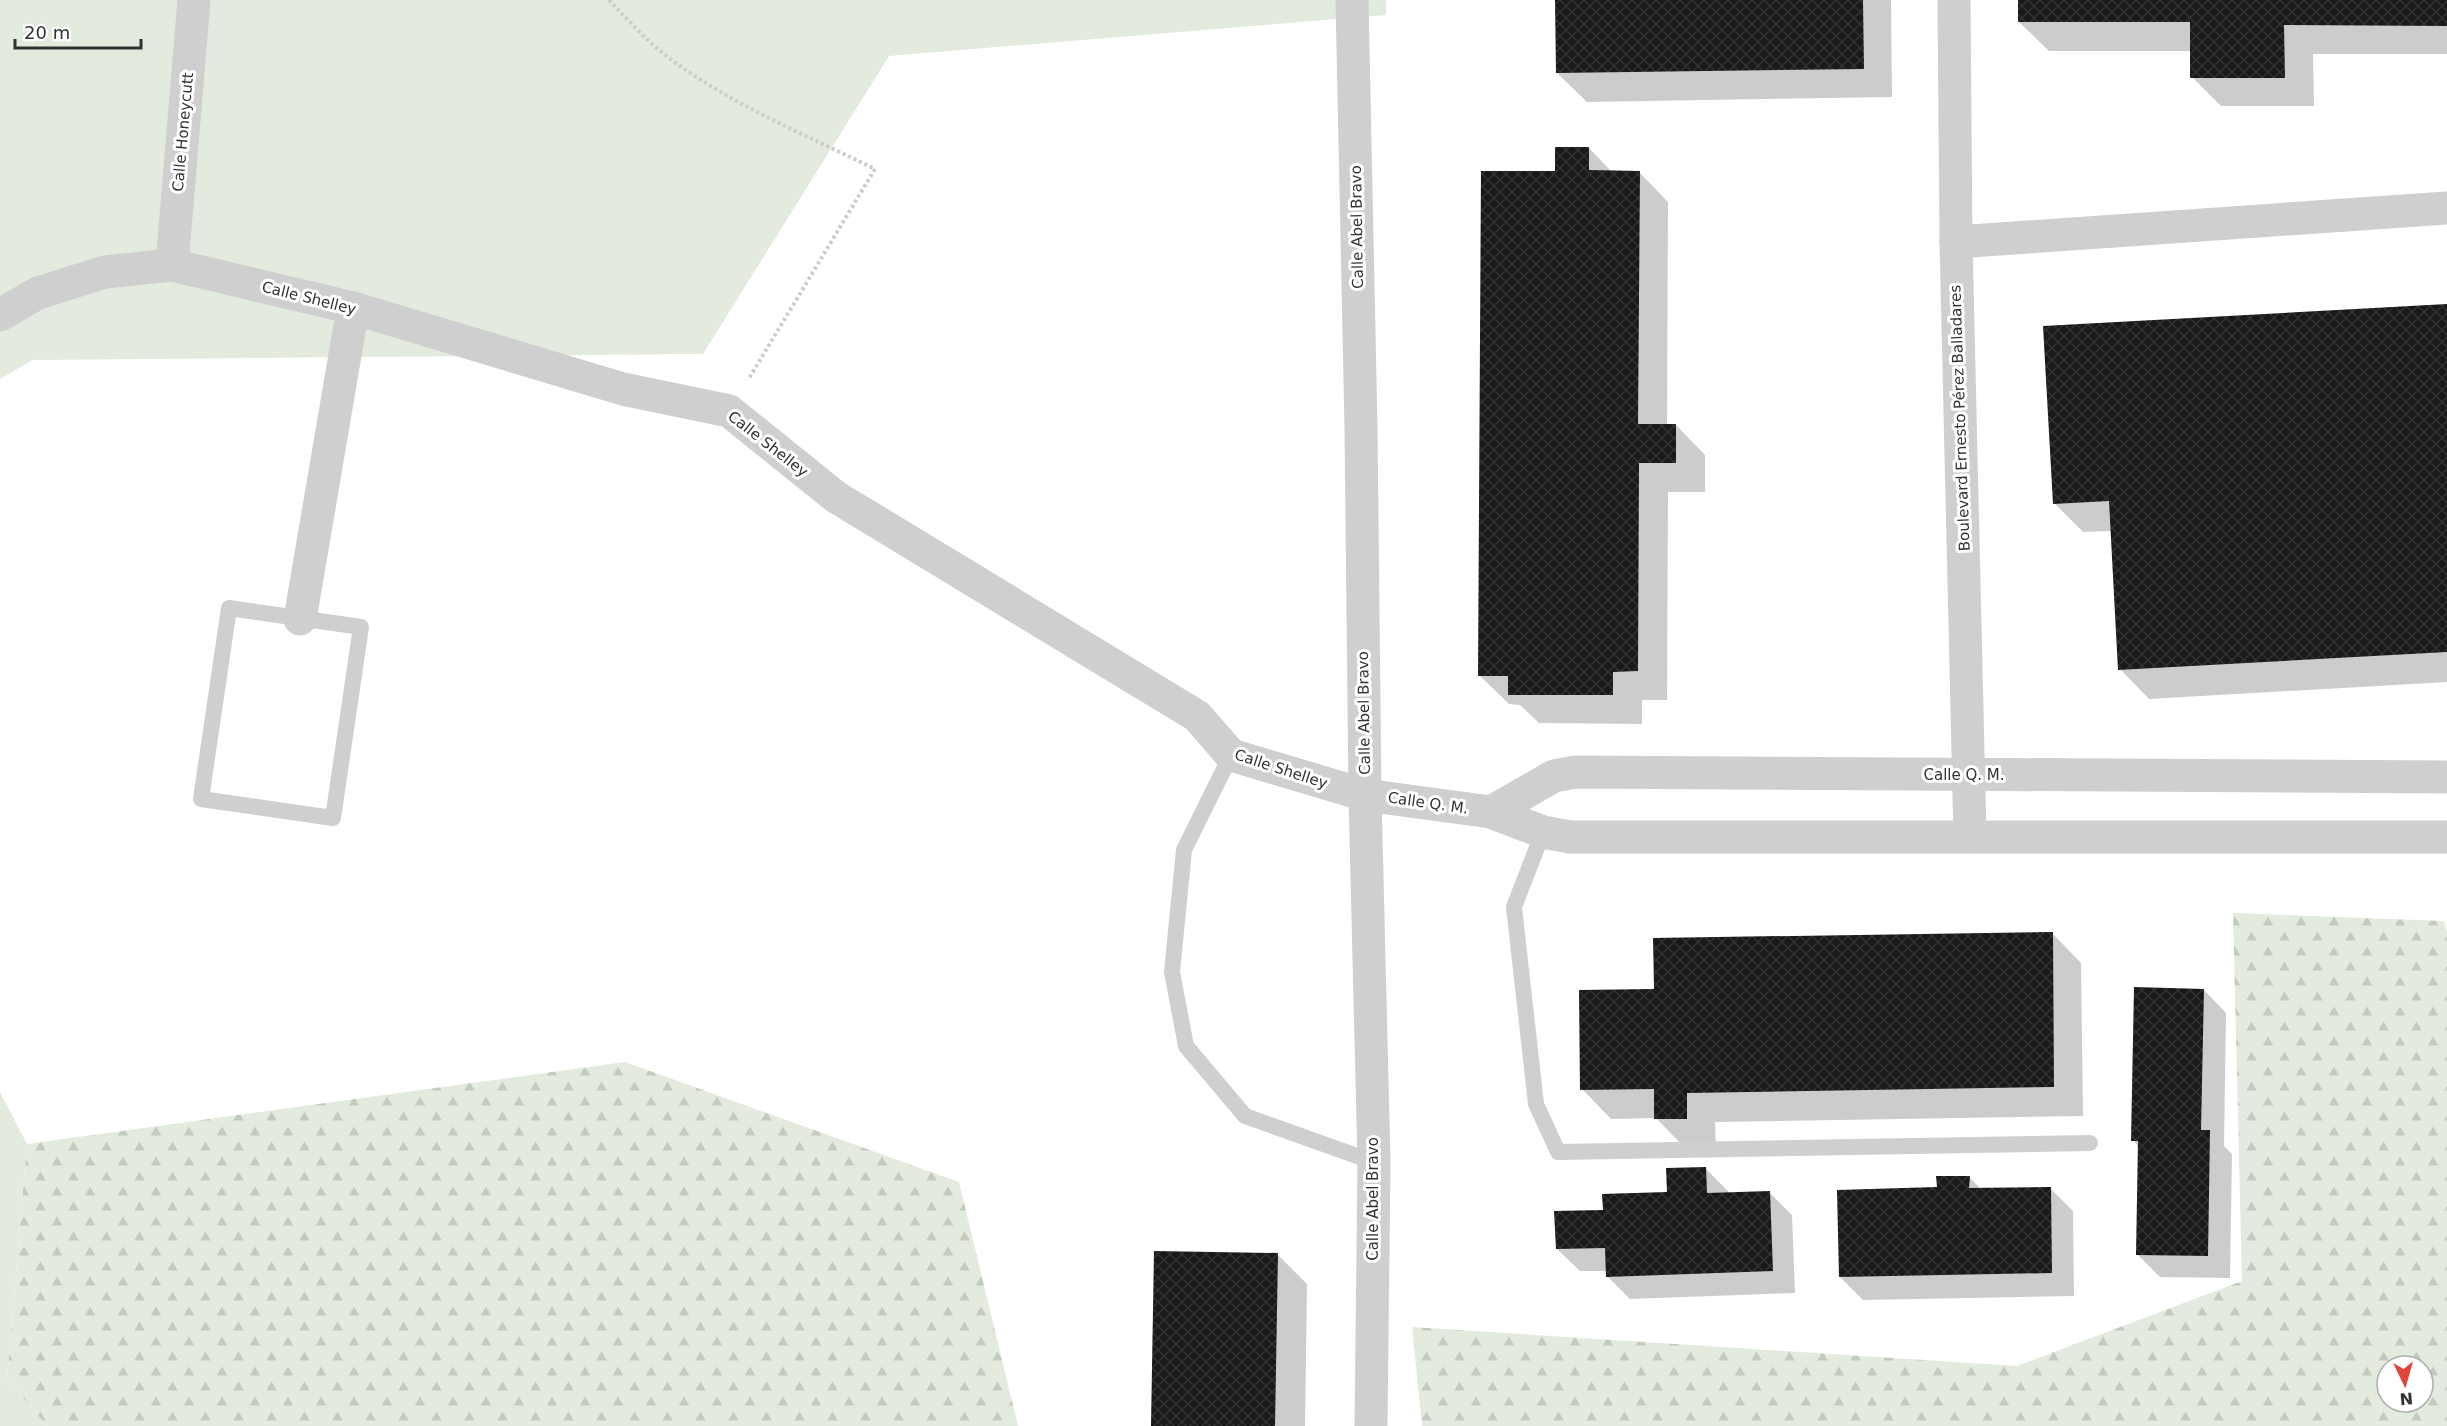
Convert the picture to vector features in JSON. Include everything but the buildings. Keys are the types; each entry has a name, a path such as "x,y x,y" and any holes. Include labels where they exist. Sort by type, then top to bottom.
{"street":[{"name":"Calle Honeycutt","path":"172,265 194,0"},
{"name":"Calle Abel Bravo","path":"1352,0 1361,428 1365,795 1374,1161 1371,1426"},
{"name":"Boulevard Ernesto Pérez Balladares","path":"1954,0 1956,242 1970,837"},
{"path":"1956,242 2447,208"},
{"name":"Calle Shelley","path":"0,315 38,293 105,272 172,265 353,308 623,389 729,411 836,497 1197,716 1231,755 1365,795"},
{"path":"300,619 353,308"},
{"name":"Calle Q. M.","path":"1491,812 1554,776 1575,772 2447,777"},
{"name":"Calle Q. M.","path":"1365,795 1491,812 1543,832 1570,837 2447,837"}],"lane":[{"path":"229,608 300,619 361,627 333,818 201,799 229,608"},
{"path":"1231,755 1184,850 1172,972 1186,1046 1245,1116 1374,1161"},
{"path":"1543,832 1514,907 1536,1104 1558,1152 2090,1143"}],"path":[{"path":"609,0 674,62 725,95 875,169 729,411"}],"green space":[{"path":"0,0 1386,0 1386,15 889,56 703,354 33,360 0,379"},
{"path":"2233,913 2444,921 2447,932 2447,1426 1422,1426 1412,1327 2017,1366 2242,1281"},
{"path":"625,1062 959,1182 1018,1426 47,1426 7,1379 27,1144"},
{"path":"0,1092 27,1144 7,1379 47,1426 0,1426"}]}
